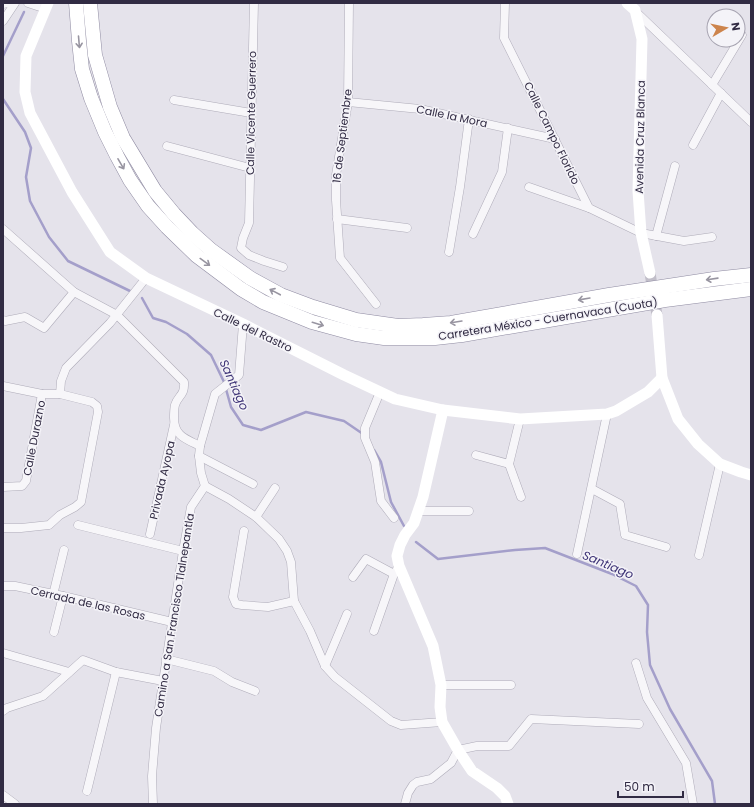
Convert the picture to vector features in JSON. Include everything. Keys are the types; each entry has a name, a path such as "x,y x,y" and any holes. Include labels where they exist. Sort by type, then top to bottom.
{"highway":[{"name":"Carretera México - Cuernavaca (Cuota)","path":"76,3 82,69 105,132 130,180 148,206 197,256 241,289 263,302 312,322 356,334 384,338 435,338 462,335 665,300 751,289"},
{"name":"Carretera México - Cuernavaca (Cuota)","path":"90,3 95,55 110,107 123,138 155,191 187,228 211,250 250,278 280,295 356,320 398,326 423,325 451,323 609,295 751,275"}],"main road":[{"name":"Calle del Rastro","path":"47,6 26,56 25,92 30,113 72,192 110,252 146,278 395,399 442,410 520,419 608,414 616,411 648,392 662,378"},
{"name":"Avenida Cruz Blanca","path":"631,7 642,39 638,191 641,233 650,273"},
{"path":"657,315 662,378 678,419 698,444 720,464 751,475"},
{"path":"442,410 423,497 414,523 400,545 397,556 397,570 433,646 441,685 440,707 442,722 472,771 497,788 505,796 508,804"}],"street":[{"path":"3,4 7,3"},
{"path":"3,21 15,3"},
{"path":"28,3 47,6"},
{"name":"Calle Vicente Guerrero","path":"254,3 248,223 241,248 249,254 264,261 283,267"},
{"name":"16 de Septiembre","path":"349,3 348,102 336,175 336,200 340,258 376,304"},
{"name":"Calle Campo Florido","path":"505,3 504,38 589,208"},
{"path":"631,7 751,122"},
{"path":"712,85 734,48"},
{"path":"693,145 721,93"},
{"path":"174,100 251,113"},
{"name":"Calle la Mora","path":"348,102 420,108 555,139"},
{"path":"449,252 460,187 469,119"},
{"path":"473,234 502,172 508,128"},
{"path":"166,146 250,168"},
{"path":"656,236 675,166"},
{"path":"529,187 589,208 641,233 684,241 712,236"},
{"path":"337,219 407,228"},
{"name":"Privada Ayopa","path":"3,229 74,292 117,315 184,382 185,390 175,404 174,425 150,534"},
{"path":"60,394 61,380 66,368 110,323 146,278"},
{"path":"3,320 5,321 25,317 44,328 74,292"},
{"path":"243,324 239,375 214,394 200,446 199,456 201,473 205,486 256,516 279,539 287,551 291,562 294,601 310,631 325,666 335,677 391,721 401,725 442,722"},
{"path":"3,386 42,394 60,394 92,402 97,406 98,412 81,502 60,515 49,525 3,528"},
{"path":"380,392 365,428 365,438 375,462 381,501 394,518"},
{"name":"Calle Durazno","path":"3,487 22,486 26,481 42,394"},
{"path":"578,554 608,414"},
{"path":"520,419 509,464 521,497"},
{"path":"174,425 178,433 183,438 200,446"},
{"path":"476,455 509,464"},
{"path":"199,456 253,484"},
{"path":"699,555 720,464"},
{"name":"Camino a San Francisco Tlalnepantla","path":"153,804 152,776 156,728 183,551 191,508 205,486"},
{"path":"256,516 275,488"},
{"path":"592,489 620,504 625,535 666,547"},
{"path":"419,511 469,511"},
{"path":"78,525 183,551"},
{"path":"244,532 233,597 236,604 268,607 294,601"},
{"path":"53,595 64,550"},
{"path":"353,577 366,559 397,570 374,631"},
{"name":"Cerrada de las Rosas","path":"3,586 15,586 63,596 172,622"},
{"path":"54,632 63,596"},
{"path":"325,666 347,614"},
{"path":"3,653 69,672"},
{"path":"166,659 214,671 232,682 254,691"},
{"path":"3,711 7,708 44,696 83,660 116,672 163,681"},
{"path":"636,663 647,698 686,763 693,804"},
{"path":"87,790 116,672"},
{"path":"441,685 511,685"},
{"path":"405,804 408,793 413,785 417,782 431,779 451,763 458,750 477,746 509,746 531,719 639,724"},
{"path":"3,795 15,804"}],"waterway":[{"name":"Santiago","path":"3,56 24,12"},
{"name":"Santiago","path":"3,99 25,132 31,148 26,177 30,201 49,237 68,261 130,291"},
{"name":"Santiago","path":"142,298 153,318 166,322 187,334 211,355 224,382 231,407 243,425 261,430 306,412 344,421 363,434"},
{"name":"Santiago","path":"374,450 381,462 391,502 404,526"},
{"name":"Santiago","path":"416,542 438,559 545,548 612,574 636,586 648,605 647,632 650,665 670,709 712,781 715,804"}],"tunnel":[{"path":"650,273 657,315"}]}
